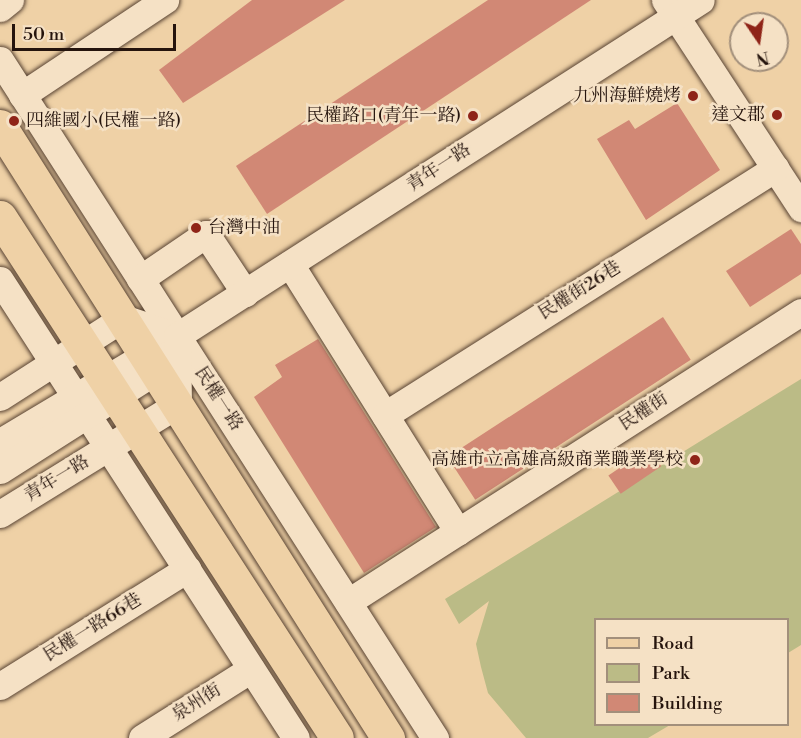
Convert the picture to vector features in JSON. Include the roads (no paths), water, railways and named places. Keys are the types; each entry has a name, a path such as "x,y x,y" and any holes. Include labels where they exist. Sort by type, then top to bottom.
{"main road":[{"name":"民權一路","path":"0,126 388,738"},
{"path":"0,217 136,430 338,738"}],"street":[{"path":"0,8 10,0"},
{"path":"22,95 165,0"},
{"name":"青年一路","path":"0,470 81,405 151,361 177,336 291,264 670,8 701,0"},
{"path":"670,8 801,208"},
{"name":"民權一路","path":"0,60 435,738"},
{"name":"民權街26巷","path":"385,415 775,168"},
{"path":"140,279 206,234 245,293"},
{"path":"291,264 458,532"},
{"path":"0,280 296,738"},
{"name":"民權街","path":"348,602 801,312"},
{"path":"0,397 123,318 177,336 178,404"},
{"name":"青年一路","path":"0,514 178,404"},
{"name":"青年一路","path":"0,442 81,405"},
{"name":"民權一路66巷","path":"0,686 187,569"},
{"name":"泉州街","path":"142,738 251,669"}],"place":[{"name":"九州海鮮燒烤","path":"693,96"},
{"name":"達文郡","path":"777,115"},
{"name":"民權路口(青年一路)","path":"473,116"},
{"name":"四維國小(民權一路)","path":"14,121"},
{"name":"台灣中油","path":"196,228"},
{"name":"高雄市立高雄高級商業職業學校","path":"695,460"}]}
